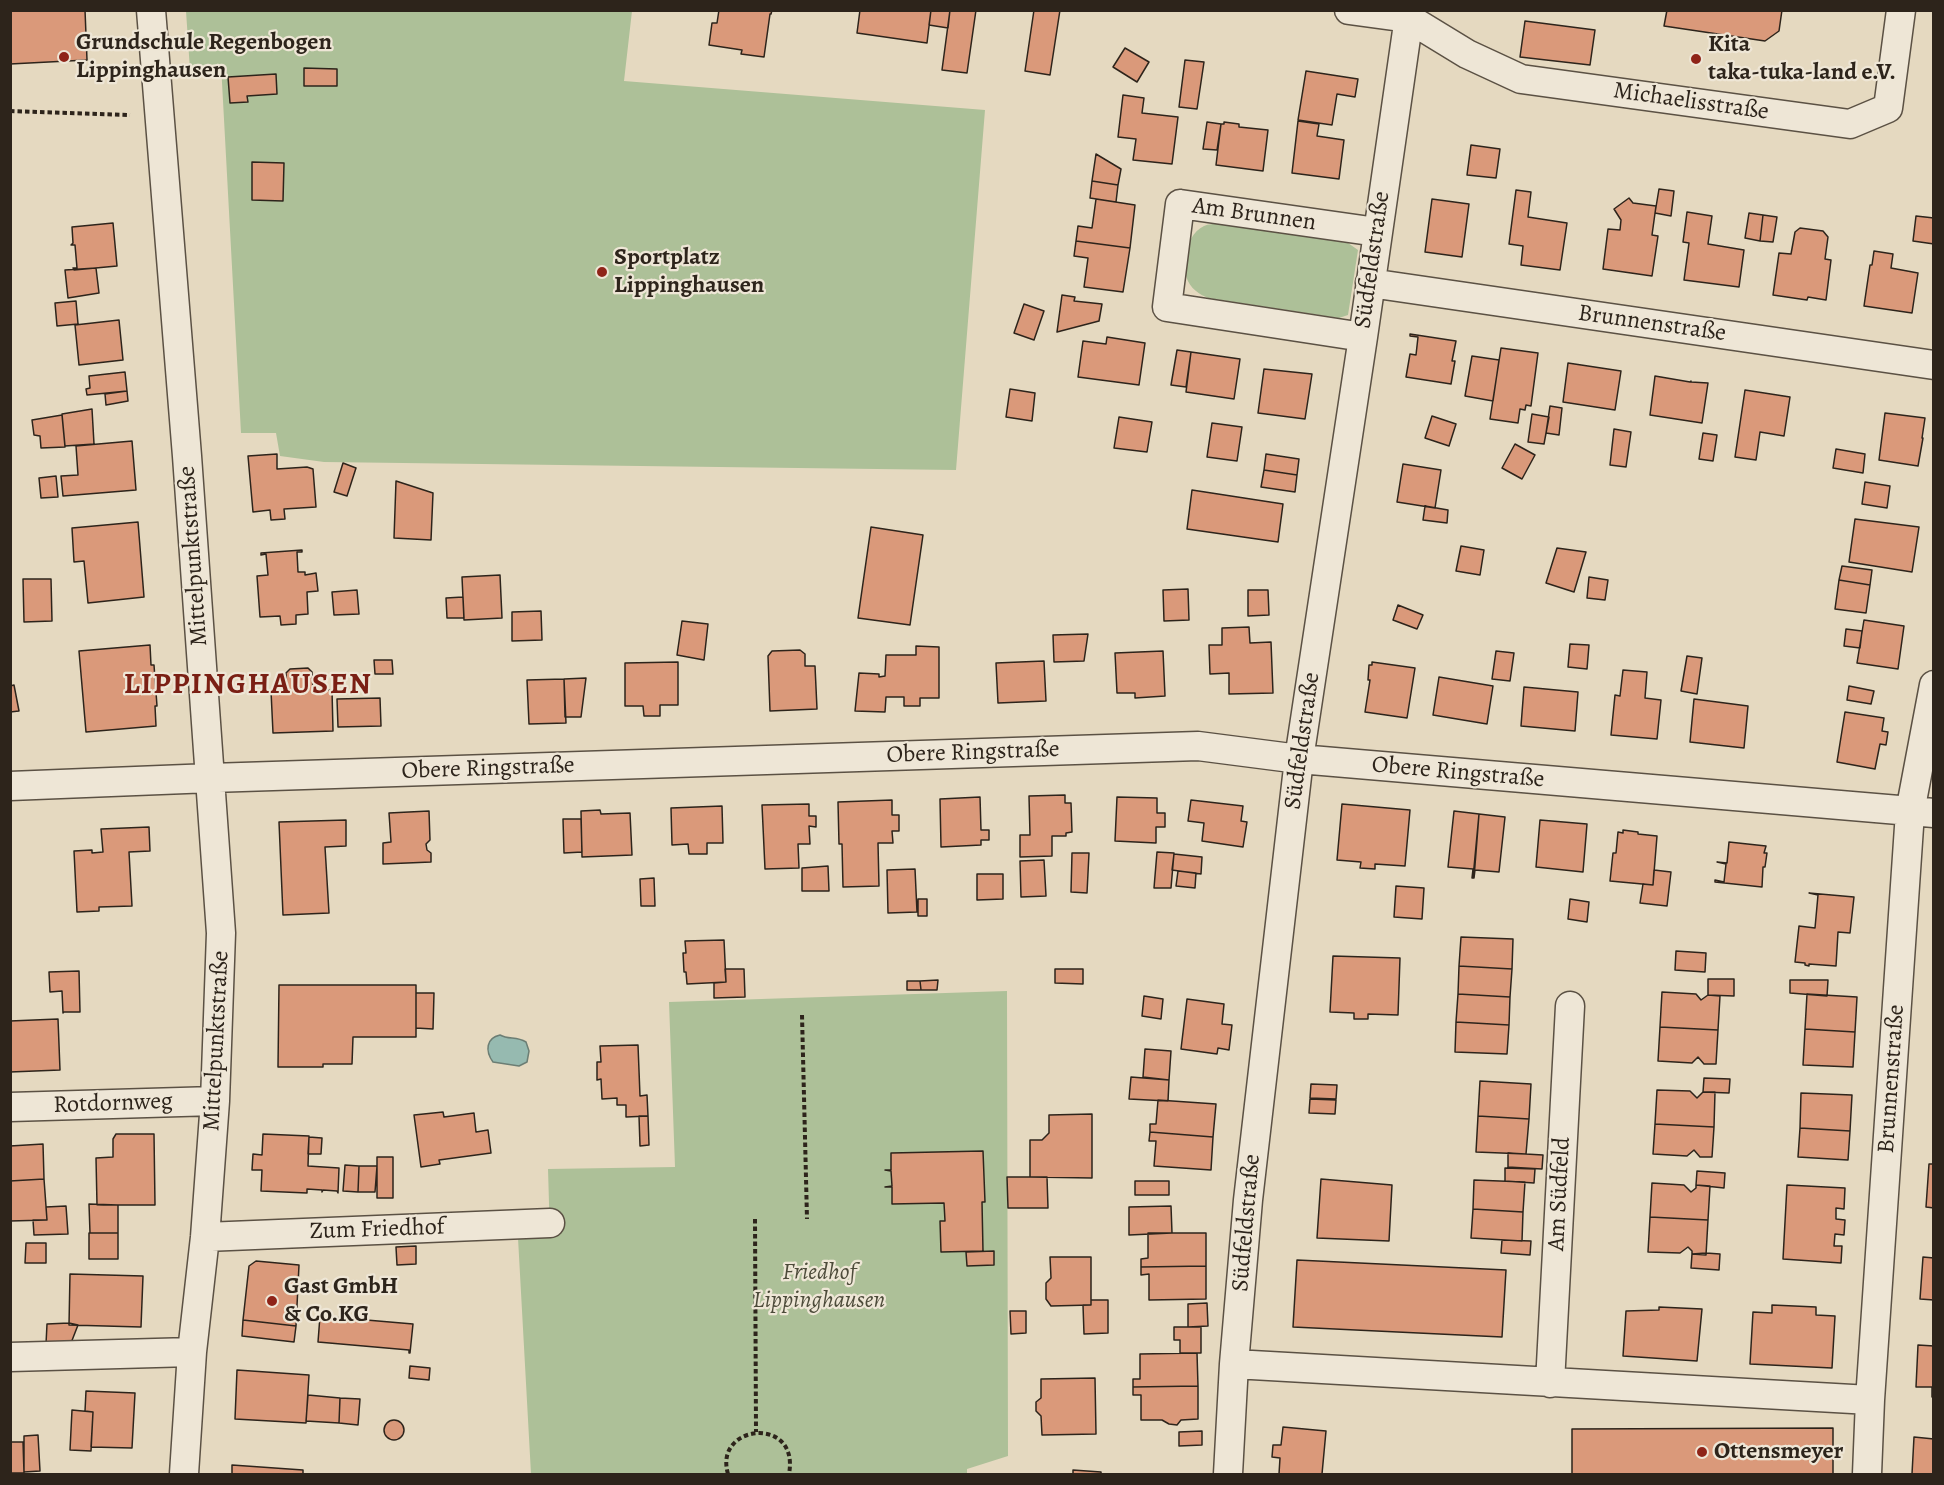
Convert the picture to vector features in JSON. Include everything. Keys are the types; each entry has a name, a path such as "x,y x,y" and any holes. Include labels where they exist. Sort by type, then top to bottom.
{"street":[{"name":"Mittelpunktstraße","path":"151,10 221,933 215,1101 205,1237 192,1352 184,1474"},
{"path":"1349,10 1409,14"},
{"name":"Michaelisstraße","path":"1409,14 1467,54 1521,79 1850,124 1887,108 1901,10"},
{"name":"Südfeldstraße","path":"1228,1474 1234,1364 1248,1200 1299,759 1409,14"},
{"name":"Am Brunnen","path":"1363,337 1167,307 1180,204 1377,232"},
{"name":"Brunnenstraße","path":"1370,283 1934,365"},
{"name":"Brunnenstraße","path":"1867,1474 1870,1400 1934,685"},
{"name":"Obere Ringstraße","path":"10,786 1198,746 1299,759 1922,812"},
{"name":"Am Südfeld","path":"1550,1383 1570,1006"},
{"name":"Rotdornweg","path":"10,1107 215,1101"},
{"name":"Zum Friedhof","path":"205,1237 550,1223"},
{"path":"10,1357 192,1352"},
{"path":"1234,1364 1870,1400"}],"path":[{"path":"10,111 158,116"},
{"path":"802,1015 807,1219"},
{"path":"755,1219 756,1432"},
{"path":"728,1474 726,1459 730,1449 745,1435 756,1432 776,1437 784,1444 791,1464 789,1474"}],"green space":[{"name":"Sportplatz Lippinghausen","path":"186,11 632,11 624,81 985,110 956,470 324,462 280,456 276,433 241,433 221,64 190,70"},
{"path":"1218,223 1348,243 1358,250 1348,315 1339,318 1208,298 1199,293 1190,285 1186,276 1187,247 1197,231 1206,225"},
{"name":"Friedhof Lippinghausen","path":"1007,991 1008,1456 967,1469 967,1474 531,1474 518,1238 550,1237 548,1169 675,1167 669,1002"}],"water":[{"path":"500,1035 526,1042 529,1051 527,1062 519,1066 493,1062 488,1046 492,1039"}],"building":[{"path":"10,10 85,10 87,60 10,64"},
{"path":"719,10 772,10 764,57 741,54 742,50 709,45 712,23 717,23"},
{"path":"860,10 931,10 927,43 857,33"},
{"path":"931,10 950,10 948,28 929,25"},
{"path":"950,10 976,10 967,73 942,70"},
{"path":"1034,10 1060,10 1050,75 1025,71"},
{"path":"1667,10 1782,10 1779,31 1765,41 1664,26"},
{"path":"1525,21 1595,30 1590,65 1520,57"},
{"path":"1125,48 1149,62 1137,82 1113,67"},
{"path":"1185,60 1204,62 1197,109 1179,107"},
{"path":"304,68 337,69 337,86 304,86"},
{"path":"1306,71 1358,79 1355,97 1337,94 1332,125 1298,120"},
{"path":"276,74 277,94 247,96 248,102 230,103 228,77"},
{"path":"1123,95 1144,98 1142,113 1178,117 1172,164 1133,160 1136,139 1118,137"},
{"path":"1298,121 1319,124 1317,136 1344,140 1339,179 1292,173"},
{"path":"1207,122 1221,124 1217,150 1203,149"},
{"path":"1224,122 1239,124 1239,127 1268,130 1263,171 1216,165 1221,124"},
{"path":"1471,145 1500,149 1496,178 1467,175"},
{"path":"1096,154 1121,169 1118,185 1092,181"},
{"path":"252,162 284,163 283,201 252,200"},
{"path":"1092,181 1118,185 1116,202 1090,198"},
{"path":"1659,189 1674,191 1671,216 1655,213"},
{"path":"1516,190 1531,192 1528,217 1567,223 1560,270 1521,265 1523,246 1509,244"},
{"path":"1629,198 1633,203 1656,206 1652,235 1658,236 1652,276 1603,269 1608,229 1620,230 1621,220 1614,209"},
{"path":"1096,199 1135,205 1130,248 1076,241 1078,226 1092,228"},
{"path":"1432,199 1469,204 1462,257 1425,252"},
{"path":"1687,212 1712,216 1708,244 1744,250 1739,287 1684,280 1689,243 1683,242"},
{"path":"1749,213 1763,215 1760,241 1745,238"},
{"path":"1763,215 1777,217 1773,242 1760,241"},
{"path":"1916,216 1934,218 1934,244 1913,241"},
{"path":"113,223 117,266 74,270 73,268 77,268 75,245 71,245 73,243 72,227"},
{"path":"1800,228 1823,231 1828,237 1825,259 1831,260 1826,300 1773,295 1779,253 1791,254 1795,232"},
{"path":"1076,241 1130,248 1123,292 1084,287 1088,258 1074,256"},
{"path":"1874,251 1893,254 1891,268 1918,273 1912,313 1864,306"},
{"path":"96,268 99,293 68,298 65,270"},
{"path":"1062,295 1075,297 1074,301 1102,304 1099,321 1057,332"},
{"path":"76,301 78,324 57,326 55,303"},
{"path":"1024,304 1044,311 1034,340 1014,333"},
{"path":"119,320 123,360 79,365 75,325"},
{"path":"1410,334 1456,341 1451,384 1406,377 1410,354 1416,355 1418,337 1410,336"},
{"path":"1107,337 1145,343 1139,385 1078,377 1083,341 1106,344"},
{"path":"1501,348 1538,353 1531,406 1526,405 1525,410 1520,409 1518,423 1490,419"},
{"path":"1177,350 1191,352 1186,387 1171,385"},
{"path":"1191,352 1240,359 1234,399 1186,392"},
{"path":"1472,356 1499,360 1493,401 1465,396"},
{"path":"1568,363 1621,371 1615,410 1563,402"},
{"path":"1264,369 1312,374 1305,419 1258,413"},
{"path":"125,372 127,391 87,395 86,389 90,388 89,376"},
{"path":"1655,376 1708,383 1702,423 1650,415"},
{"path":"1010,389 1035,393 1032,421 1006,417"},
{"path":"1745,390 1790,397 1784,436 1760,432 1756,460 1735,457"},
{"path":"127,391 128,401 106,405 105,394"},
{"path":"1550,406 1562,408 1559,435 1546,433"},
{"path":"92,409 94,444 65,446 62,414"},
{"path":"1885,413 1925,418 1918,466 1879,460"},
{"path":"1532,414 1549,417 1544,444 1528,442"},
{"path":"62,415 65,447 41,448 40,436 34,435 32,420"},
{"path":"1432,416 1456,424 1449,446 1425,438"},
{"path":"1119,417 1152,422 1147,452 1114,448"},
{"path":"1212,423 1242,427 1237,461 1207,457"},
{"path":"1614,429 1631,432 1626,467 1610,465"},
{"path":"1703,433 1717,435 1713,461 1699,459"},
{"path":"132,441 136,490 63,496 61,476 78,475 76,446"},
{"path":"1515,444 1535,455 1522,479 1502,468"},
{"path":"1836,449 1865,454 1863,473 1833,468"},
{"path":"277,454 277,469 307,467 313,469 316,507 284,509 285,519 271,520 270,510 253,512 248,456"},
{"path":"1266,454 1299,459 1297,475 1264,470"},
{"path":"343,463 356,468 347,496 334,492"},
{"path":"1403,464 1441,470 1435,508 1397,502"},
{"path":"1264,470 1297,475 1295,492 1261,487"},
{"path":"56,476 58,497 41,498 39,478"},
{"path":"396,481 433,493 431,540 394,538"},
{"path":"1865,482 1890,486 1887,508 1862,504"},
{"path":"1192,490 1283,504 1278,542 1187,529"},
{"path":"1425,506 1448,510 1447,523 1423,520"},
{"path":"1855,519 1919,527 1912,572 1849,562"},
{"path":"138,522 144,597 88,603 84,561 74,562 72,528"},
{"path":"871,527 923,535 910,625 858,618"},
{"path":"1461,546 1484,550 1480,575 1456,571"},
{"path":"1557,548 1586,552 1574,592 1546,583"},
{"path":"302,550 302,552 297,552 298,572 305,572 305,575 316,573 318,591 307,592 308,614 296,615 296,624 281,625 280,616 260,617 257,576 268,575 266,554 261,555 261,553"},
{"path":"1842,566 1872,570 1870,585 1839,580"},
{"path":"500,575 502,618 464,620 462,577"},
{"path":"1589,577 1608,580 1605,600 1587,598"},
{"path":"23,579 51,579 52,621 24,622"},
{"path":"1839,580 1870,585 1866,613 1835,609"},
{"path":"1188,589 1189,620 1164,621 1163,590"},
{"path":"357,590 359,614 334,615 332,592"},
{"path":"1248,590 1268,590 1269,615 1248,616"},
{"path":"463,597 464,618 447,618 446,598"},
{"path":"1398,605 1423,615 1417,629 1393,620"},
{"path":"541,611 542,640 512,641 512,612"},
{"path":"1864,620 1904,626 1898,669 1857,663"},
{"path":"682,621 708,624 704,660 677,655"},
{"path":"1249,627 1250,643 1271,642 1273,693 1229,694 1229,673 1210,674 1209,645 1222,645 1222,628"},
{"path":"1846,629 1862,631 1860,648 1844,646"},
{"path":"1088,634 1084,661 1054,662 1053,635"},
{"path":"1570,644 1589,645 1587,669 1568,667"},
{"path":"150,645 151,665 154,665 156,726 86,732 79,651"},
{"path":"916,646 939,647 939,698 920,698 920,706 904,706 904,697 886,697 885,712 855,711 859,673 885,676 886,655 916,655"},
{"path":"800,650 805,654 805,666 815,666 817,709 770,711 768,656 772,651"},
{"path":"1163,651 1165,696 1135,698 1135,693 1117,693 1115,653"},
{"path":"1496,651 1514,653 1510,681 1492,679"},
{"path":"1687,656 1702,658 1697,694 1681,691"},
{"path":"374,660 392,660 393,674 375,674"},
{"path":"1044,661 1046,701 998,703 996,663"},
{"path":"678,662 678,705 660,705 660,716 644,716 643,706 625,706 625,663"},
{"path":"1372,662 1415,668 1407,718 1365,712 1370,680 1368,680 1369,665 1372,665"},
{"path":"308,668 312,672 313,690 332,690 333,731 273,733 271,691 287,691 286,673 290,669"},
{"path":"1623,670 1647,672 1645,698 1661,700 1657,739 1611,735 1615,695 1620,696"},
{"path":"1439,677 1493,686 1487,724 1433,715"},
{"path":"586,678 581,717 565,717 564,679"},
{"path":"564,679 566,723 529,724 527,680"},
{"path":"14,685 19,711 10,712 10,686"},
{"path":"1849,686 1874,691 1871,704 1847,700"},
{"path":"1524,687 1578,692 1575,731 1521,726"},
{"path":"380,698 381,726 338,727 337,699"},
{"path":"1694,699 1748,706 1744,748 1690,742"},
{"path":"1845,712 1884,718 1882,731 1888,732 1886,745 1880,744 1875,769 1837,762"},
{"path":"1065,795 1065,803 1071,803 1072,832 1066,833 1066,836 1052,836 1052,856 1020,857 1020,835 1030,835 1029,796"},
{"path":"980,797 981,830 989,830 989,840 981,840 981,845 941,847 940,799"},
{"path":"1117,797 1157,798 1157,813 1165,813 1165,827 1156,827 1156,843 1115,841"},
{"path":"892,800 892,815 899,815 899,831 892,831 893,843 878,843 879,886 843,887 838,802"},
{"path":"1191,800 1243,806 1241,821 1247,822 1243,847 1202,841 1204,823 1188,821"},
{"path":"809,804 809,816 816,816 816,827 809,826 810,844 798,844 799,868 765,869 762,805"},
{"path":"1342,804 1410,810 1405,866 1375,864 1375,869 1360,868 1361,862 1337,860"},
{"path":"722,806 723,843 707,843 707,854 689,854 688,844 672,845 671,808"},
{"path":"600,810 601,814 630,813 632,855 582,857 581,811"},
{"path":"429,811 430,840 426,844 427,850 431,853 431,862 383,864 383,843 391,842 389,813"},
{"path":"1454,811 1479,814 1473,878 1473,869 1448,867"},
{"path":"1479,814 1505,817 1499,872 1475,870 1474,878"},
{"path":"563,819 581,819 582,852 564,853"},
{"path":"346,820 346,846 325,847 329,913 283,915 279,822"},
{"path":"1540,820 1587,824 1583,872 1536,867"},
{"path":"149,827 150,851 129,852 132,906 99,907 99,911 77,912 74,851 103,852 101,829"},
{"path":"1623,830 1657,836 1653,885 1610,881 1618,832 1623,833"},
{"path":"1729,842 1766,846 1762,887 1715,882 1715,880 1724,882 1726,864 1717,862 1727,863"},
{"path":"1157,852 1174,853 1171,888 1154,888"},
{"path":"1072,853 1089,853 1087,893 1071,892"},
{"path":"1174,854 1202,857 1201,874 1172,870"},
{"path":"1044,860 1046,896 1021,897 1020,861"},
{"path":"828,866 829,891 802,891 802,868"},
{"path":"915,869 917,912 888,913 887,870"},
{"path":"1654,870 1671,872 1667,906 1640,903 1643,884 1653,885"},
{"path":"1178,871 1196,873 1195,888 1176,886"},
{"path":"977,874 1003,874 1003,899 977,900"},
{"path":"654,878 655,906 641,906 640,879"},
{"path":"1396,886 1424,888 1422,919 1394,917"},
{"path":"1809,893 1854,897 1850,933 1838,932 1836,966 1809,964 1809,966 1795,962 1799,926 1815,928 1818,895"},
{"path":"918,899 927,899 927,916 918,916"},
{"path":"1570,899 1589,902 1587,922 1568,919"},
{"path":"1461,937 1513,939 1512,969 1459,966"},
{"path":"724,940 726,982 687,984 683,953 686,953 685,941"},
{"path":"1676,951 1706,953 1705,972 1675,970"},
{"path":"1333,956 1400,958 1398,1015 1368,1014 1368,1019 1354,1019 1354,1013 1330,1012"},
{"path":"1459,966 1512,969 1510,997 1458,994"},
{"path":"725,969 744,969 745,997 714,998 714,983 726,982"},
{"path":"1055,969 1083,969 1083,984 1055,983"},
{"path":"79,971 80,1012 63,1013 62,991 50,992 49,972"},
{"path":"1708,979 1734,979 1734,996 1708,995"},
{"path":"938,980 937,990 921,990 920,981"},
{"path":"1790,980 1828,980 1827,996 1790,993"},
{"path":"907,981 920,981 921,990 907,990"},
{"path":"279,985 416,985 416,1037 353,1037 352,1064 323,1064 323,1067 278,1067"},
{"path":"1662,992 1696,994 1701,1000 1708,995 1720,996 1718,1030 1660,1027"},
{"path":"416,993 434,993 433,1029 416,1028"},
{"path":"1458,994 1510,997 1509,1025 1456,1022"},
{"path":"1807,994 1857,997 1855,1032 1805,1029"},
{"path":"1144,996 1163,999 1161,1019 1142,1016"},
{"path":"1187,999 1224,1004 1222,1024 1232,1025 1229,1050 1218,1048 1217,1054 1181,1049"},
{"path":"58,1019 60,1070 10,1072 10,1021"},
{"path":"1456,1022 1509,1025 1507,1054 1455,1052"},
{"path":"1660,1027 1718,1030 1716,1064 1704,1064 1698,1057 1692,1063 1658,1061"},
{"path":"1805,1029 1855,1032 1853,1067 1803,1065"},
{"path":"638,1045 640,1096 647,1095 648,1116 626,1117 626,1105 617,1105 617,1098 602,1099 601,1079 597,1080 597,1062 601,1062 600,1046"},
{"path":"1145,1049 1171,1051 1169,1080 1143,1077"},
{"path":"1131,1077 1169,1080 1168,1101 1129,1099"},
{"path":"1704,1078 1730,1079 1729,1093 1703,1092"},
{"path":"1480,1081 1531,1084 1529,1119 1478,1116"},
{"path":"1311,1084 1337,1085 1336,1099 1310,1098"},
{"path":"1657,1090 1690,1091 1697,1098 1703,1092 1715,1092 1714,1127 1655,1124"},
{"path":"1801,1093 1852,1095 1850,1131 1800,1128"},
{"path":"1310,1099 1336,1100 1335,1114 1309,1113"},
{"path":"1158,1100 1216,1104 1213,1137 1150,1132 1150,1124 1156,1124"},
{"path":"443,1112 444,1117 474,1113 476,1132 488,1130 491,1153 439,1160 440,1164 421,1167 414,1115"},
{"path":"1092,1114 1092,1178 1030,1177 1030,1140 1042,1140 1049,1133 1049,1115"},
{"path":"639,1116 648,1116 649,1145 640,1146"},
{"path":"1478,1116 1529,1119 1526,1154 1476,1152"},
{"path":"1655,1124 1714,1127 1712,1157 1700,1157 1694,1150 1687,1156 1653,1154"},
{"path":"1800,1128 1850,1131 1848,1160 1798,1157"},
{"path":"1150,1132 1213,1137 1211,1170 1154,1166 1156,1141 1149,1141"},
{"path":"116,1134 154,1134 155,1205 97,1205 96,1158 113,1157 113,1139"},
{"path":"263,1134 309,1136 308,1166 339,1168 338,1193 337,1191 323,1190 322,1192 322,1190 307,1189 307,1193 261,1191 262,1170 252,1170 253,1154 262,1155"},
{"path":"309,1137 322,1138 321,1154 308,1154"},
{"path":"43,1144 44,1179 10,1181 10,1146"},
{"path":"983,1151 985,1202 982,1202 983,1251 941,1252 940,1221 945,1221 944,1203 892,1204 892,1187 885,1187 892,1186 891,1171 885,1170 891,1170 891,1153"},
{"path":"1508,1153 1543,1155 1542,1169 1508,1167"},
{"path":"377,1157 393,1157 393,1198 377,1198"},
{"path":"1929,1164 1934,1164 1934,1208 1926,1207"},
{"path":"345,1165 359,1166 358,1192 343,1191"},
{"path":"359,1166 377,1166 375,1192 358,1192"},
{"path":"1505,1168 1535,1169 1534,1183 1505,1181"},
{"path":"1697,1171 1725,1173 1724,1188 1696,1185"},
{"path":"1007,1177 1047,1177 1048,1208 1008,1208"},
{"path":"44,1179 47,1220 10,1221 10,1181"},
{"path":"1321,1179 1392,1185 1389,1241 1317,1238"},
{"path":"1474,1180 1525,1182 1523,1212 1473,1209"},
{"path":"1135,1181 1169,1181 1169,1195 1135,1195"},
{"path":"1652,1183 1684,1185 1691,1192 1696,1185 1710,1186 1708,1220 1650,1217"},
{"path":"1787,1185 1845,1188 1844,1209 1836,1208 1836,1219 1845,1220 1844,1235 1835,1234 1834,1246 1842,1246 1841,1263 1783,1259"},
{"path":"89,1204 118,1205 118,1233 90,1233"},
{"path":"66,1206 68,1234 34,1235 33,1220 47,1220 46,1207"},
{"path":"1171,1206 1172,1233 1129,1235 1129,1207"},
{"path":"1473,1209 1523,1212 1522,1241 1471,1238"},
{"path":"1650,1217 1708,1220 1706,1255 1692,1254 1688,1247 1680,1253 1648,1252"},
{"path":"89,1233 118,1233 118,1259 89,1259"},
{"path":"1148,1233 1206,1233 1206,1266 1141,1267 1141,1259 1148,1258"},
{"path":"1502,1240 1531,1241 1530,1255 1501,1253"},
{"path":"26,1243 46,1243 46,1263 25,1263"},
{"path":"416,1246 416,1264 397,1265 396,1247"},
{"path":"994,1251 994,1265 967,1266 966,1252"},
{"path":"1692,1254 1720,1254 1719,1270 1691,1268"},
{"path":"1050,1257 1091,1257 1091,1305 1051,1306 1046,1299 1046,1283 1051,1278"},
{"path":"1923,1257 1934,1258 1934,1300 1920,1299"},
{"path":"1297,1260 1506,1270 1502,1337 1293,1327"},
{"name":"Gast GmbH & Co.KG","path":"256,1261 299,1265 296,1326 243,1320 249,1266"},
{"path":"1206,1266 1206,1299 1149,1300 1149,1274 1141,1275 1141,1267"},
{"path":"70,1274 143,1276 141,1327 69,1325"},
{"path":"1091,1300 1108,1300 1108,1333 1084,1334 1083,1305 1091,1305"},
{"path":"1207,1303 1208,1326 1188,1327 1188,1304"},
{"path":"1772,1305 1816,1307 1816,1315 1835,1316 1832,1368 1750,1364 1753,1312 1772,1313"},
{"path":"1659,1307 1702,1309 1697,1361 1623,1356 1626,1311 1659,1310"},
{"path":"1010,1311 1026,1311 1026,1333 1011,1334"},
{"path":"320,1316 413,1324 410,1353 409,1350 318,1342"},
{"path":"243,1320 296,1326 294,1342 242,1336"},
{"path":"47,1324 78,1325 71,1343 46,1344"},
{"path":"1174,1327 1201,1327 1201,1353 1180,1353 1180,1340 1174,1340"},
{"path":"1918,1345 1934,1346 1934,1397 1932,1397 1932,1387 1916,1387"},
{"path":"1197,1353 1198,1386 1133,1387 1133,1379 1140,1379 1140,1354"},
{"path":"410,1366 430,1368 429,1380 409,1378"},
{"path":"237,1370 309,1375 306,1423 235,1419"},
{"path":"1095,1378 1096,1434 1042,1435 1041,1416 1036,1411 1036,1402 1041,1398 1041,1379"},
{"path":"1198,1386 1198,1419 1181,1420 1177,1425 1162,1420 1141,1420 1141,1395 1133,1395 1133,1387"},
{"path":"86,1391 135,1393 132,1448 91,1447 93,1412 85,1411"},
{"path":"308,1395 340,1398 339,1423 306,1421"},
{"path":"340,1398 360,1399 358,1425 339,1423"},
{"path":"72,1410 93,1412 91,1451 70,1450"},
{"path":"390,1420 398,1420 404,1426 404,1434 398,1440 390,1440 384,1434 384,1426"},
{"path":"1283,1427 1326,1431 1322,1474 1279,1474 1280,1458 1272,1457 1273,1445 1281,1445"},
{"name":"Ottensmeyer","path":"1833,1428 1833,1474 1572,1474 1572,1429"},
{"path":"1202,1431 1202,1445 1179,1446 1179,1432"},
{"path":"38,1435 40,1471 24,1472 24,1436"},
{"path":"1914,1437 1934,1439 1934,1474 1912,1474"},
{"path":"10,1442 23,1442 24,1473 10,1473"},
{"path":"232,1465 303,1470 303,1474 232,1474"},
{"path":"1073,1470 1101,1472 1101,1474 1073,1474"}],"place":[{"name":"Grundschule Regenbogen Lippinghausen","path":"64,57"},
{"name":"Kita taka-tuka-land e.V.","path":"1696,59"},
{"name":"Sportplatz Lippinghausen","path":"602,272"},
{"name":"Gast GmbH & Co.KG","path":"272,1301"},
{"name":"Ottensmeyer","path":"1702,1452"}],"district":[{"name":"LIPPINGHAUSEN","path":"248,686"}]}
